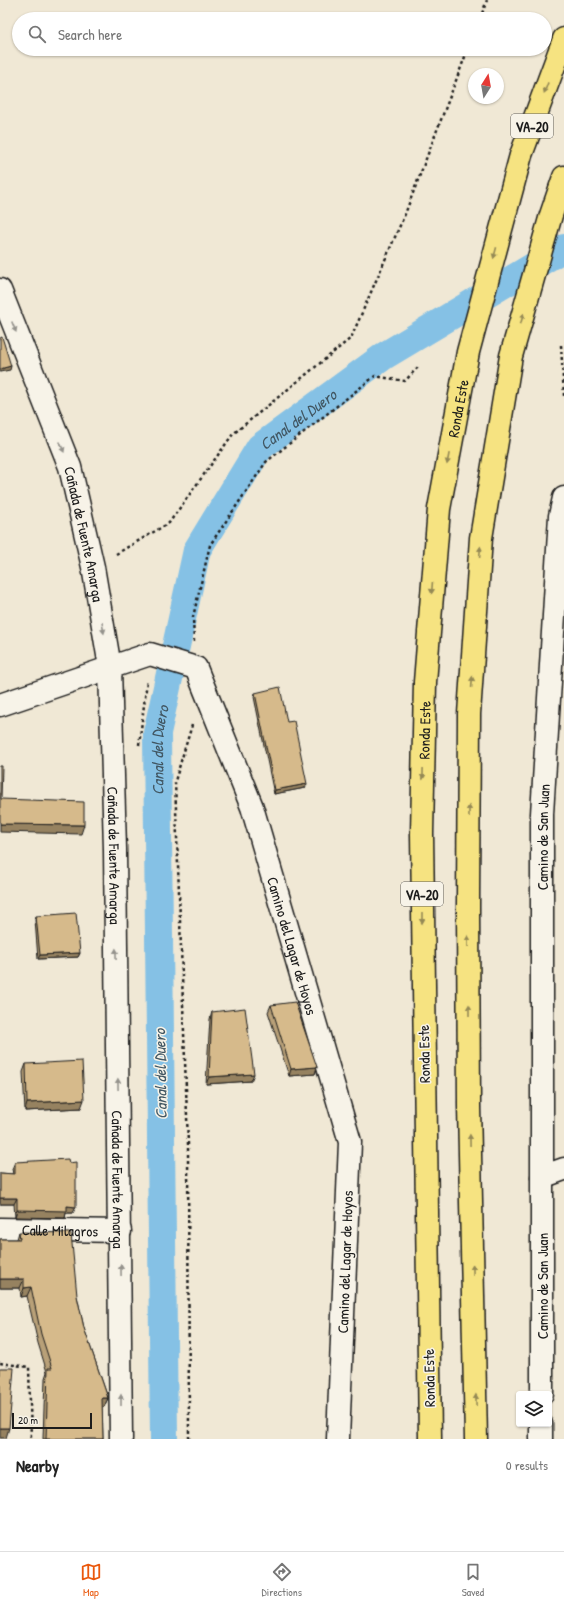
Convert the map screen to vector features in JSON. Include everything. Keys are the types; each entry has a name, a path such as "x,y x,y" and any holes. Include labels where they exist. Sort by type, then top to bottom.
{"highway":[{"name":"Ronda Este","path":"430,1439 422,966 422,834 425,682 439,509 468,352 521,155 564,39"},
{"path":"476,1439 469,1098 469,714 481,538 511,356 551,214 564,177"}],"street":[{"name":"Cañada de Fuente Amarga","path":"0,290 70,467 93,567 110,667 115,849 121,1439"},
{"name":"Camino de San Juan","path":"542,1391 542,814 560,516 564,498"},
{"path":"0,705 150,654 196,668"},
{"name":"Camino del Lagar de Hoyos","path":"196,668 252,806 350,1142 338,1439"},
{"path":"542,1178 564,1169"},
{"name":"Calle Milagros","path":"0,1229 120,1231"},
{"path":"541,1427 541,1439"}],"path":[{"path":"483,12 487,0"},
{"path":"93,567 168,523 233,434 351,338 406,214 465,56"},
{"path":"560,345 564,396"},
{"path":"196,668 192,617 210,545 266,462 375,376 405,381 418,367"},
{"path":"189,1439 188,1144 175,781 192,723"},
{"path":"0,1363 29,1368 31,1438"}],"building":[{"path":"2,337 11,366 0,369 0,338"},
{"path":"280,687 287,722 294,721 307,784 275,790 255,693"},
{"path":"0,766 2,766 1,799 84,802 84,825 0,824"},
{"path":"76,913 80,953 40,955 36,916"},
{"path":"295,1002 317,1067 291,1069 271,1005"},
{"path":"245,1008 254,1074 209,1077 212,1012"},
{"path":"82,1061 84,1100 27,1103 26,1064"},
{"path":"68,1159 69,1163 76,1162 76,1207 67,1206 67,1211 17,1210 17,1198 0,1198 0,1173 15,1174 15,1162"},
{"path":"19,1232 71,1233 77,1296 84,1328 108,1398 102,1398 103,1439 46,1439 48,1368 52,1368 41,1334 31,1287 24,1288 24,1279 0,1279 0,1239 20,1239"},
{"path":"0,1368 14,1368 9,1428 0,1428"}],"waterway":[{"name":"Canal del Duero","path":"164,1439 157,733 197,550 260,447 384,356 564,248"}]}
